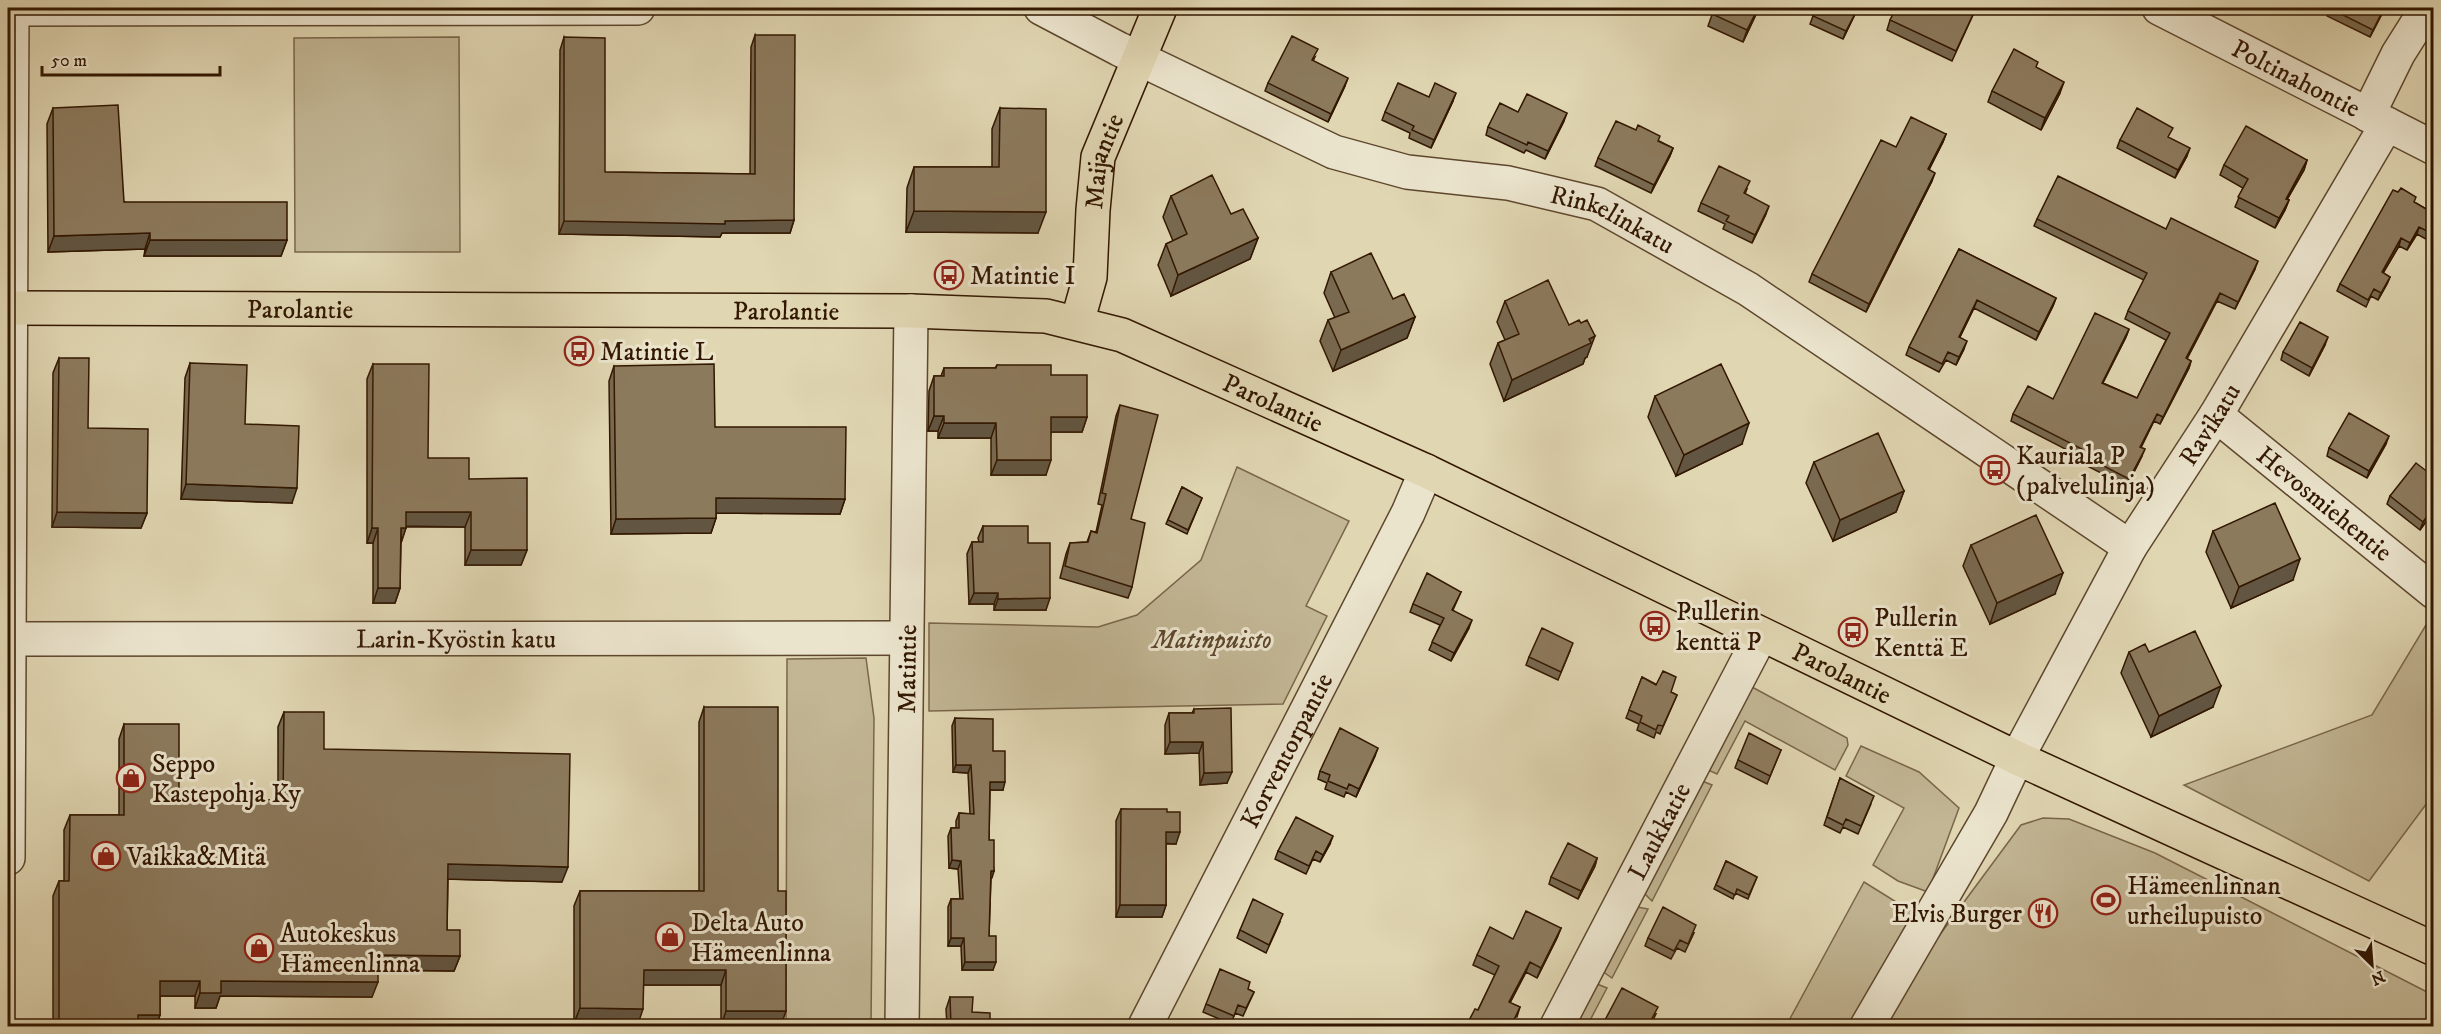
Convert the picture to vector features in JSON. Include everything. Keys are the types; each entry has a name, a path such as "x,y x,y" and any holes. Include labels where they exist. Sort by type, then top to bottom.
{"main road":[{"name":"Maijantie","path":"1077,323 1090,277 1098,158 1160,8"},
{"name":"Parolantie","path":"10,309 911,311 1046,316 1077,323 1122,335 1426,471 2017,758 2433,949"}],"street":[{"path":"8,858 10,8 638,8"},
{"name":"Rinkelinkatu","path":"1041,8 1138,58 1334,152 1407,172 1508,183 1597,204 1749,289 2130,547"},
{"name":"Poltinahontie","path":"2159,8 2433,148"},
{"name":"Ravikatu","path":"1867,1026 1991,813 2017,758 2130,547 2216,415 2377,119 2398,54 2427,8"},
{"name":"Matintie","path":"902,1026 911,311"},
{"name":"Hevosmiehentie","path":"2216,415 2433,592"},
{"name":"Korventorpantie","path":"1145,1026 1408,513 1426,471"},
{"name":"Laukkatie","path":"1557,1026 1761,635"},
{"name":"Larin-Kyöstin katu","path":"9,639 906,638"}],"green space":[{"path":"459,37 460,252 295,252 294,38"},
{"name":"Matinpuisto","path":"1237,467 1349,521 1306,606 1327,616 1283,704 929,711 929,623 1098,627 1137,615 1201,560"},
{"path":"2432,615 2433,795 2369,881 2184,785 2372,715"},
{"path":"866,658 874,718 871,1026 786,1026 787,659"},
{"path":"1752,687 1847,738 1848,745 1835,770 1745,721 1717,774 1708,770"},
{"path":"1861,746 1919,772 1959,808 1928,892 1898,881 1873,865 1904,808 1846,776"},
{"path":"1702,781 1712,785 1652,901 1644,893"},
{"name":"Hämeenlinnan urheilupuisto","path":"2043,818 2069,819 2155,853 2433,995 2433,1026 1884,1026 1930,948 2021,825"},
{"path":"1864,882 1914,913 1876,990 1854,1026 1786,1026"},
{"path":"1632,906 1648,909 1612,978 1602,971"},
{"path":"1597,984 1607,988 1587,1026 1570,1026"}],"building":[{"path":"1715,8 1758,8 1747,30 1712,14"},
{"path":"1817,8 1858,8 1846,31 1813,16"},
{"path":"1896,8 1976,8 1956,51 1890,20"},
{"path":"2329,8 2384,8 2373,30"},
{"path":"755,35 795,35 794,220 725,221 725,224 564,221 564,37 605,38 605,172 755,174"},
{"path":"1292,36 1318,49 1312,60 1348,78 1331,114 1268,83"},
{"path":"2014,49 2038,62 2036,67 2064,82 2045,118 1992,91"},
{"path":"1398,83 1429,97 1435,83 1456,93 1434,140 1412,130 1414,126 1385,112"},
{"path":"1527,94 1567,113 1548,151 1528,142 1527,145 1488,127 1500,103 1518,112"},
{"path":"118,105 124,202 287,202 287,240 150,240 150,233 54,236 53,108"},
{"path":"1000,108 1046,109 1046,212 914,211 914,167 999,167"},
{"path":"2137,108 2173,128 2168,137 2190,148 2178,170 2120,140"},
{"path":"1911,117 1946,134 1928,169 1935,173 1869,304 1812,274 1881,140 1896,147"},
{"path":"1616,121 1636,130 1638,125 1660,136 1658,141 1673,148 1654,185 1598,158"},
{"path":"2246,126 2307,160 2286,199 2289,200 2279,218 2238,197 2248,179 2224,165"},
{"path":"1719,166 1750,181 1744,193 1769,206 1755,235 1726,221 1729,216 1701,203"},
{"path":"1212,175 1231,214 1243,209 1258,238 1178,275 1166,244 1187,234 1171,196"},
{"path":"2058,176 2166,229 2171,218 2258,261 2238,302 2220,293 2186,358 2191,361 2163,417 2157,414 2140,447 2145,449 2129,479 2080,454 2082,449 2013,414 2028,386 2053,399 2095,313 2129,329 2102,383 2137,398 2170,333 2128,311 2147,273 2037,219"},
{"path":"2401,188 2416,197 2414,202 2433,213 2433,234 2419,227 2410,243 2401,238 2382,272 2390,277 2381,293 2374,289 2368,300 2340,284 2393,190 2398,192"},
{"path":"1959,249 2056,298 2039,332 1977,300 1959,337 1967,341 1959,357 1948,352 1942,364 1909,347"},
{"path":"1371,253 1393,299 1404,294 1415,317 1341,350 1328,320 1349,312 1331,272"},
{"path":"1548,280 1569,325 1579,320 1581,323 1587,320 1595,336 1589,339 1591,343 1512,380 1498,343 1519,334 1505,301"},
{"path":"2300,322 2328,337 2312,368 2283,352"},
{"path":"59,358 89,358 88,428 148,429 147,513 57,512"},
{"path":"190,363 247,365 245,424 299,426 297,488 186,484"},
{"path":"373,364 429,364 428,458 469,458 469,479 527,478 527,550 471,550 471,512 406,512 406,528 401,528 400,588 378,588 378,528 372,528"},
{"path":"714,364 715,427 846,427 845,499 716,498 716,518 616,519 614,366"},
{"path":"1721,364 1749,423 1684,455 1655,396"},
{"path":"997,365 1051,365 1051,375 1087,375 1087,417 1051,417 1051,460 997,460 996,423 944,423 944,416 934,416 934,376 944,376 944,368 996,368"},
{"path":"1120,405 1158,415 1131,519 1145,523 1132,587 1065,566 1070,543 1088,542 1091,531 1097,533 1106,494 1102,493"},
{"path":"2349,413 2389,436 2369,471 2329,448"},
{"path":"1878,433 1904,491 1840,520 1814,462"},
{"path":"2416,463 2433,476 2430,484 2433,487 2433,508 2423,522 2390,496"},
{"path":"1182,487 1202,498 1188,530 1168,520"},
{"path":"2275,503 2300,559 2239,587 2213,531"},
{"path":"2036,515 2063,573 1997,603 1971,545"},
{"path":"983,526 1028,526 1028,543 1050,543 1050,598 998,599 998,593 974,593 972,542 983,542"},
{"path":"1427,573 1461,592 1452,610 1472,620 1454,653 1432,642 1444,618 1413,604"},
{"path":"1542,628 1573,643 1561,672 1529,657"},
{"path":"2195,631 2221,686 2159,716 2129,652 2145,644 2149,652"},
{"path":"1663,671 1676,677 1671,692 1677,695 1663,726 1658,725 1656,730 1640,722 1642,716 1629,710 1642,677 1656,685"},
{"path":"704,707 778,707 778,891 786,891 786,1011 726,1011 726,970 644,970 643,1009 580,1008 580,891 704,891"},
{"path":"1231,708 1232,772 1204,773 1203,742 1170,742 1169,713 1194,713 1194,709"},
{"path":"284,712 324,712 324,749 570,754 568,867 448,864 447,930 460,930 460,956 378,955 378,982 221,981 221,993 200,993 200,981 160,981 160,1015 138,1015 138,1026 59,1026 59,881 69,881 70,815 124,815 124,724 179,724 179,799 283,800"},
{"path":"955,718 993,719 993,751 1005,751 1005,782 990,782 989,840 994,840 994,871 991,871 989,936 996,936 996,962 965,962 964,938 951,938 951,899 963,899 961,861 952,860 951,828 959,828 959,813 974,814 971,765 956,765"},
{"path":"1340,728 1378,748 1359,789 1349,784 1347,789 1328,781 1330,775 1320,771"},
{"path":"1749,733 1781,750 1770,776 1738,760"},
{"path":"1840,778 1874,796 1861,826 1846,819 1843,825 1827,817"},
{"path":"1121,809 1167,809 1167,812 1180,812 1180,832 1166,832 1166,905 1120,905"},
{"path":"1296,817 1333,836 1323,855 1316,851 1309,866 1278,851"},
{"path":"1568,843 1597,858 1581,891 1551,877"},
{"path":"1726,861 1757,877 1749,895 1737,889 1735,895 1716,885"},
{"path":"1253,899 1283,914 1269,945 1240,930"},
{"path":"1663,907 1696,925 1688,944 1680,940 1674,951 1648,938"},
{"path":"1526,911 1561,928 1541,968 1530,962 1509,1002 1520,1007 1512,1024 1517,1026 1466,1026 1475,1009 1478,1010 1499,966 1477,955 1490,927 1513,939"},
{"path":"1220,969 1250,982 1248,989 1254,992 1246,1008 1238,1005 1234,1016 1206,1004"},
{"path":"1622,988 1658,1007 1648,1026 1618,1026 1605,1020"},
{"path":"950,997 973,997 972,1012 990,1013 990,1026 951,1026"}],"place":[{"name":"Matintie I","path":"949,275"},
{"name":"Matintie L","path":"579,351"},
{"name":"Kauriala P (palvelulinja)","path":"1995,470"},
{"name":"Pullerin kenttä P","path":"1655,626"},
{"name":"Pullerin Kenttä E","path":"1853,632"},
{"name":"Seppo Kastepohja Ky","path":"131,778"},
{"name":"Vaikka&Mitä","path":"106,856"},
{"name":"Hämeenlinnan urheilupuisto","path":"2106,900"},
{"name":"Elvis Burger","path":"2043,913"},
{"name":"Delta Auto Hämeenlinna","path":"670,937"},
{"name":"Autokeskus Hämeenlinna","path":"259,948"}]}
